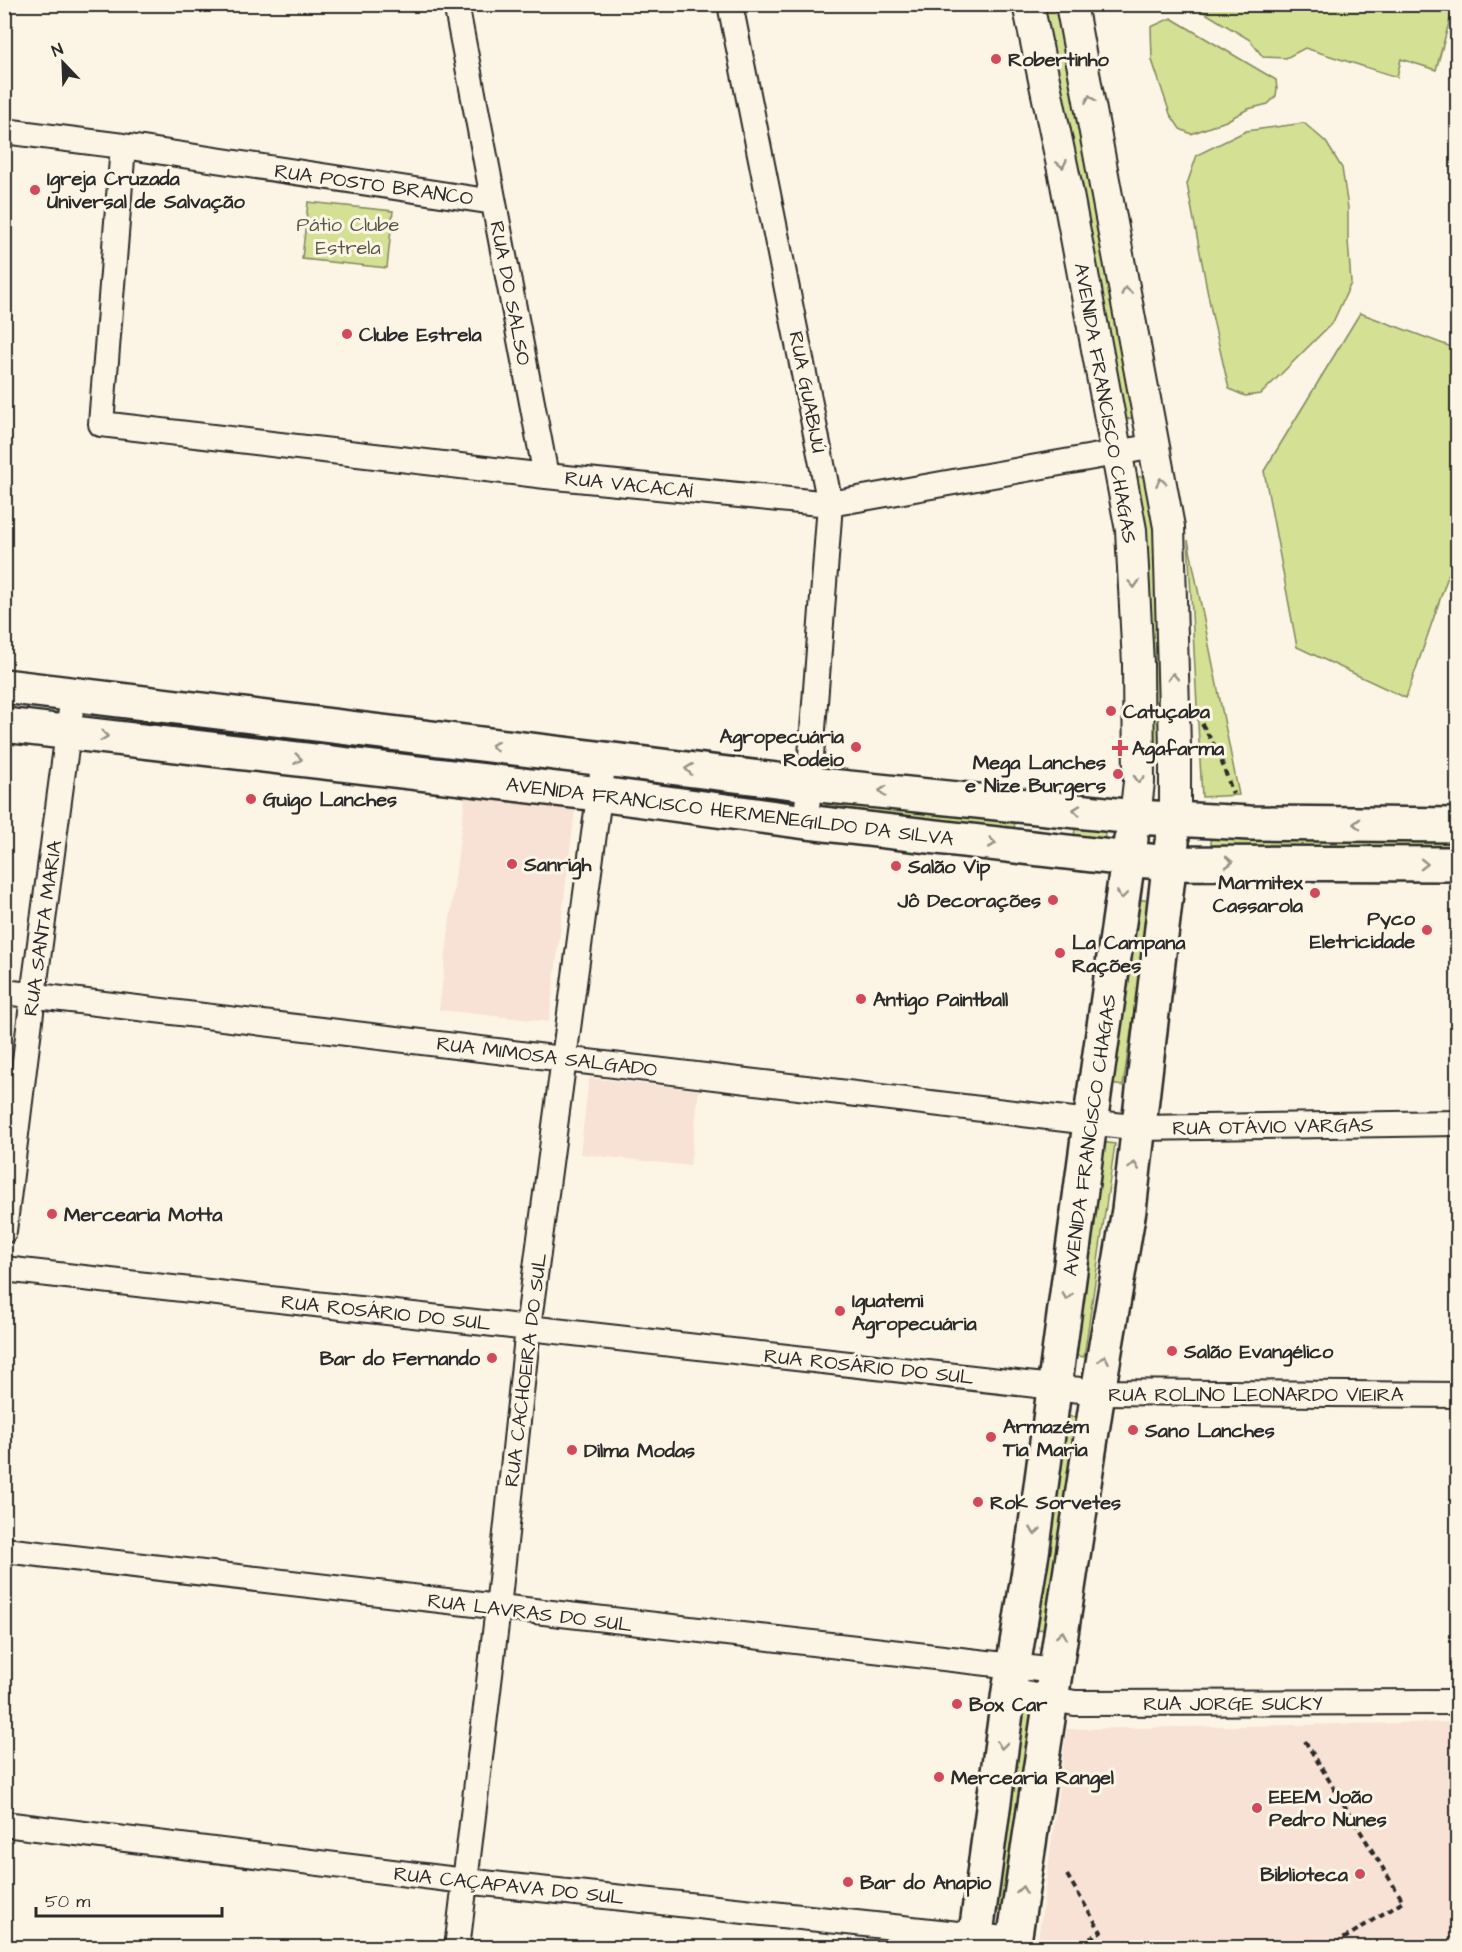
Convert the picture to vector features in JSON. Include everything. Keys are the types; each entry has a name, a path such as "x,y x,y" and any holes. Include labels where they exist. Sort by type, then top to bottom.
{"main road":[{"name":"AVENIDA FRANCISCO HERMENEGILDO DA SILVA","path":"4,686 810,784 1135,817 1243,823 1458,825"},
{"name":"AVENIDA FRANCISCO HERMENEGILDO DA SILVA","path":"4,725 599,794 806,822 1128,859 1170,863 1458,864"},
{"name":"AVENIDA FRANCISCO CHAGAS","path":"975,1941 1032,1554 1090,1123 1135,817"},
{"name":"AVENIDA FRANCISCO CHAGAS","path":"1013,1944 1098,1392 1129,1210 1175,819"}],"street":[{"name":"RUA DO SALSO","path":"456,4 546,476"},
{"name":"RUA GUABIJÚ","path":"730,4 830,504 806,822"},
{"name":"AVENIDA FRANCISCO CHAGAS","path":"1028,4 1066,184 1131,530 1138,664 1139,782 1135,817"},
{"name":"AVENIDA FRANCISCO CHAGAS","path":"1071,4 1169,527 1175,819"},
{"name":"RUA POSTO BRANCO","path":"4,131 123,146 494,202"},
{"name":"RUA VACACAÍ","path":"123,146 101,424 546,476 830,504 1155,446"},
{"name":"RUA SANTA MARIA","path":"4,1231 73,695"},
{"name":"RUA CACHOEIRA DO SUL","path":"457,1947 498,1608 528,1328 604,759"},
{"name":"RUA MIMOSA SALGADO","path":"4,992 1090,1123"},
{"name":"RUA OTÁVIO VARGAS","path":"1090,1123 1140,1128 1458,1122"},
{"name":"RUA ROSÁRIO DO SUL","path":"4,1269 1054,1387"},
{"name":"RUA ROLINO LEONARDO VIEIRA","path":"1054,1387 1098,1392 1458,1395"},
{"name":"RUA LAVRAS DO SUL","path":"4,1550 498,1608 1012,1679"},
{"name":"RUA JORGE SUCKY","path":"1012,1679 1054,1685 1075,1703 1458,1702"},
{"name":"RUA CAÇAPAVA DO SUL","path":"4,1824 465,1881 1013,1944"}],"path":[{"path":"1174,693 1202,723 1219,754 1243,823"},
{"path":"1305,1741 1403,1901 1329,1947"},
{"path":"1067,1875 1101,1932 1081,1944 1083,1947"}],"shaded area":[{"path":"465,797 575,810 549,1022 439,1010"},
{"path":"589,1078 699,1090 690,1166 580,1154"},
{"name":"EEEM João Pedro Nunes","path":"1457,1722 1457,1947 1037,1947 1067,1729"}],"green space":[{"path":"1041,5 1055,5 1136,417 1122,420"},
{"path":"1192,5 1454,5 1436,70 1401,59 1397,77 1305,48 1286,58 1263,57 1250,40"},
{"path":"1171,18 1276,80 1276,96 1268,104 1248,109 1226,121 1191,134 1180,129 1170,114 1152,60 1151,27"},
{"path":"1304,123 1326,142 1342,168 1348,208 1351,283 1333,322 1261,394 1245,396 1229,389 1212,315 1187,184 1197,155 1246,131"},
{"name":"Pátio Clube Estrela","path":"308,202 393,211 387,268 302,259"},
{"path":"1360,313 1457,349 1457,550 1406,698 1297,647 1264,471"},
{"path":"1144,476 1154,534 1163,762 1150,763 1132,478"},
{"path":"1188,540 1239,795 1202,797"},
{"path":"630,767 790,787 788,801 628,782"},
{"path":"828,792 1016,814 1014,829 826,806"},
{"path":"1076,821 1106,826 1104,842 1074,837"},
{"path":"1211,833 1457,834 1457,858 1211,856"},
{"path":"1137,899 1150,901 1123,1086 1110,1084"},
{"path":"1101,1142 1115,1144 1084,1357 1071,1355"},
{"path":"1066,1416 1079,1418 1049,1630 1035,1629"},
{"path":"1023,1698 1037,1700 1007,1911 992,1910"}],"place":[{"name":"Robertinho","path":"996,59"},
{"name":"Igreja Cruzada Universal de Salvação","path":"35,190"},
{"name":"Clube Estrela","path":"347,334"},
{"name":"Catuçaba","path":"1111,711"},
{"name":"Agropecuária Rodeio","path":"856,747"},
{"name":"Agafarma","path":"1120,748"},
{"name":"Mega Lanches e Nize Burgers","path":"1118,774"},
{"name":"Guigo Lanches","path":"251,799"},
{"name":"Sanrigh","path":"512,864"},
{"name":"Salão Vip","path":"896,866"},
{"name":"Marmitex Cassarola","path":"1315,893"},
{"name":"Jô Decorações","path":"1053,900"},
{"name":"Pyco Eletricidade","path":"1427,930"},
{"name":"La Campana Rações","path":"1060,953"},
{"name":"Antigo Paintball","path":"861,999"},
{"name":"Mercearia Motta","path":"52,1214"},
{"name":"Iguatemi Agropecuária","path":"840,1311"},
{"name":"Salão Evangélico","path":"1172,1351"},
{"name":"Bar do Fernando","path":"492,1358"},
{"name":"Sano Lanches","path":"1133,1430"},
{"name":"Armazém Tia Maria","path":"991,1437"},
{"name":"Dilma Modas","path":"572,1450"},
{"name":"Rok Sorvetes","path":"978,1502"},
{"name":"Box Car","path":"957,1704"},
{"name":"Mercearia Rangel","path":"939,1777"},
{"name":"EEEM João Pedro Nunes","path":"1257,1808"},
{"name":"Biblioteca","path":"1360,1874"},
{"name":"Bar do Anapio","path":"848,1882"}]}
